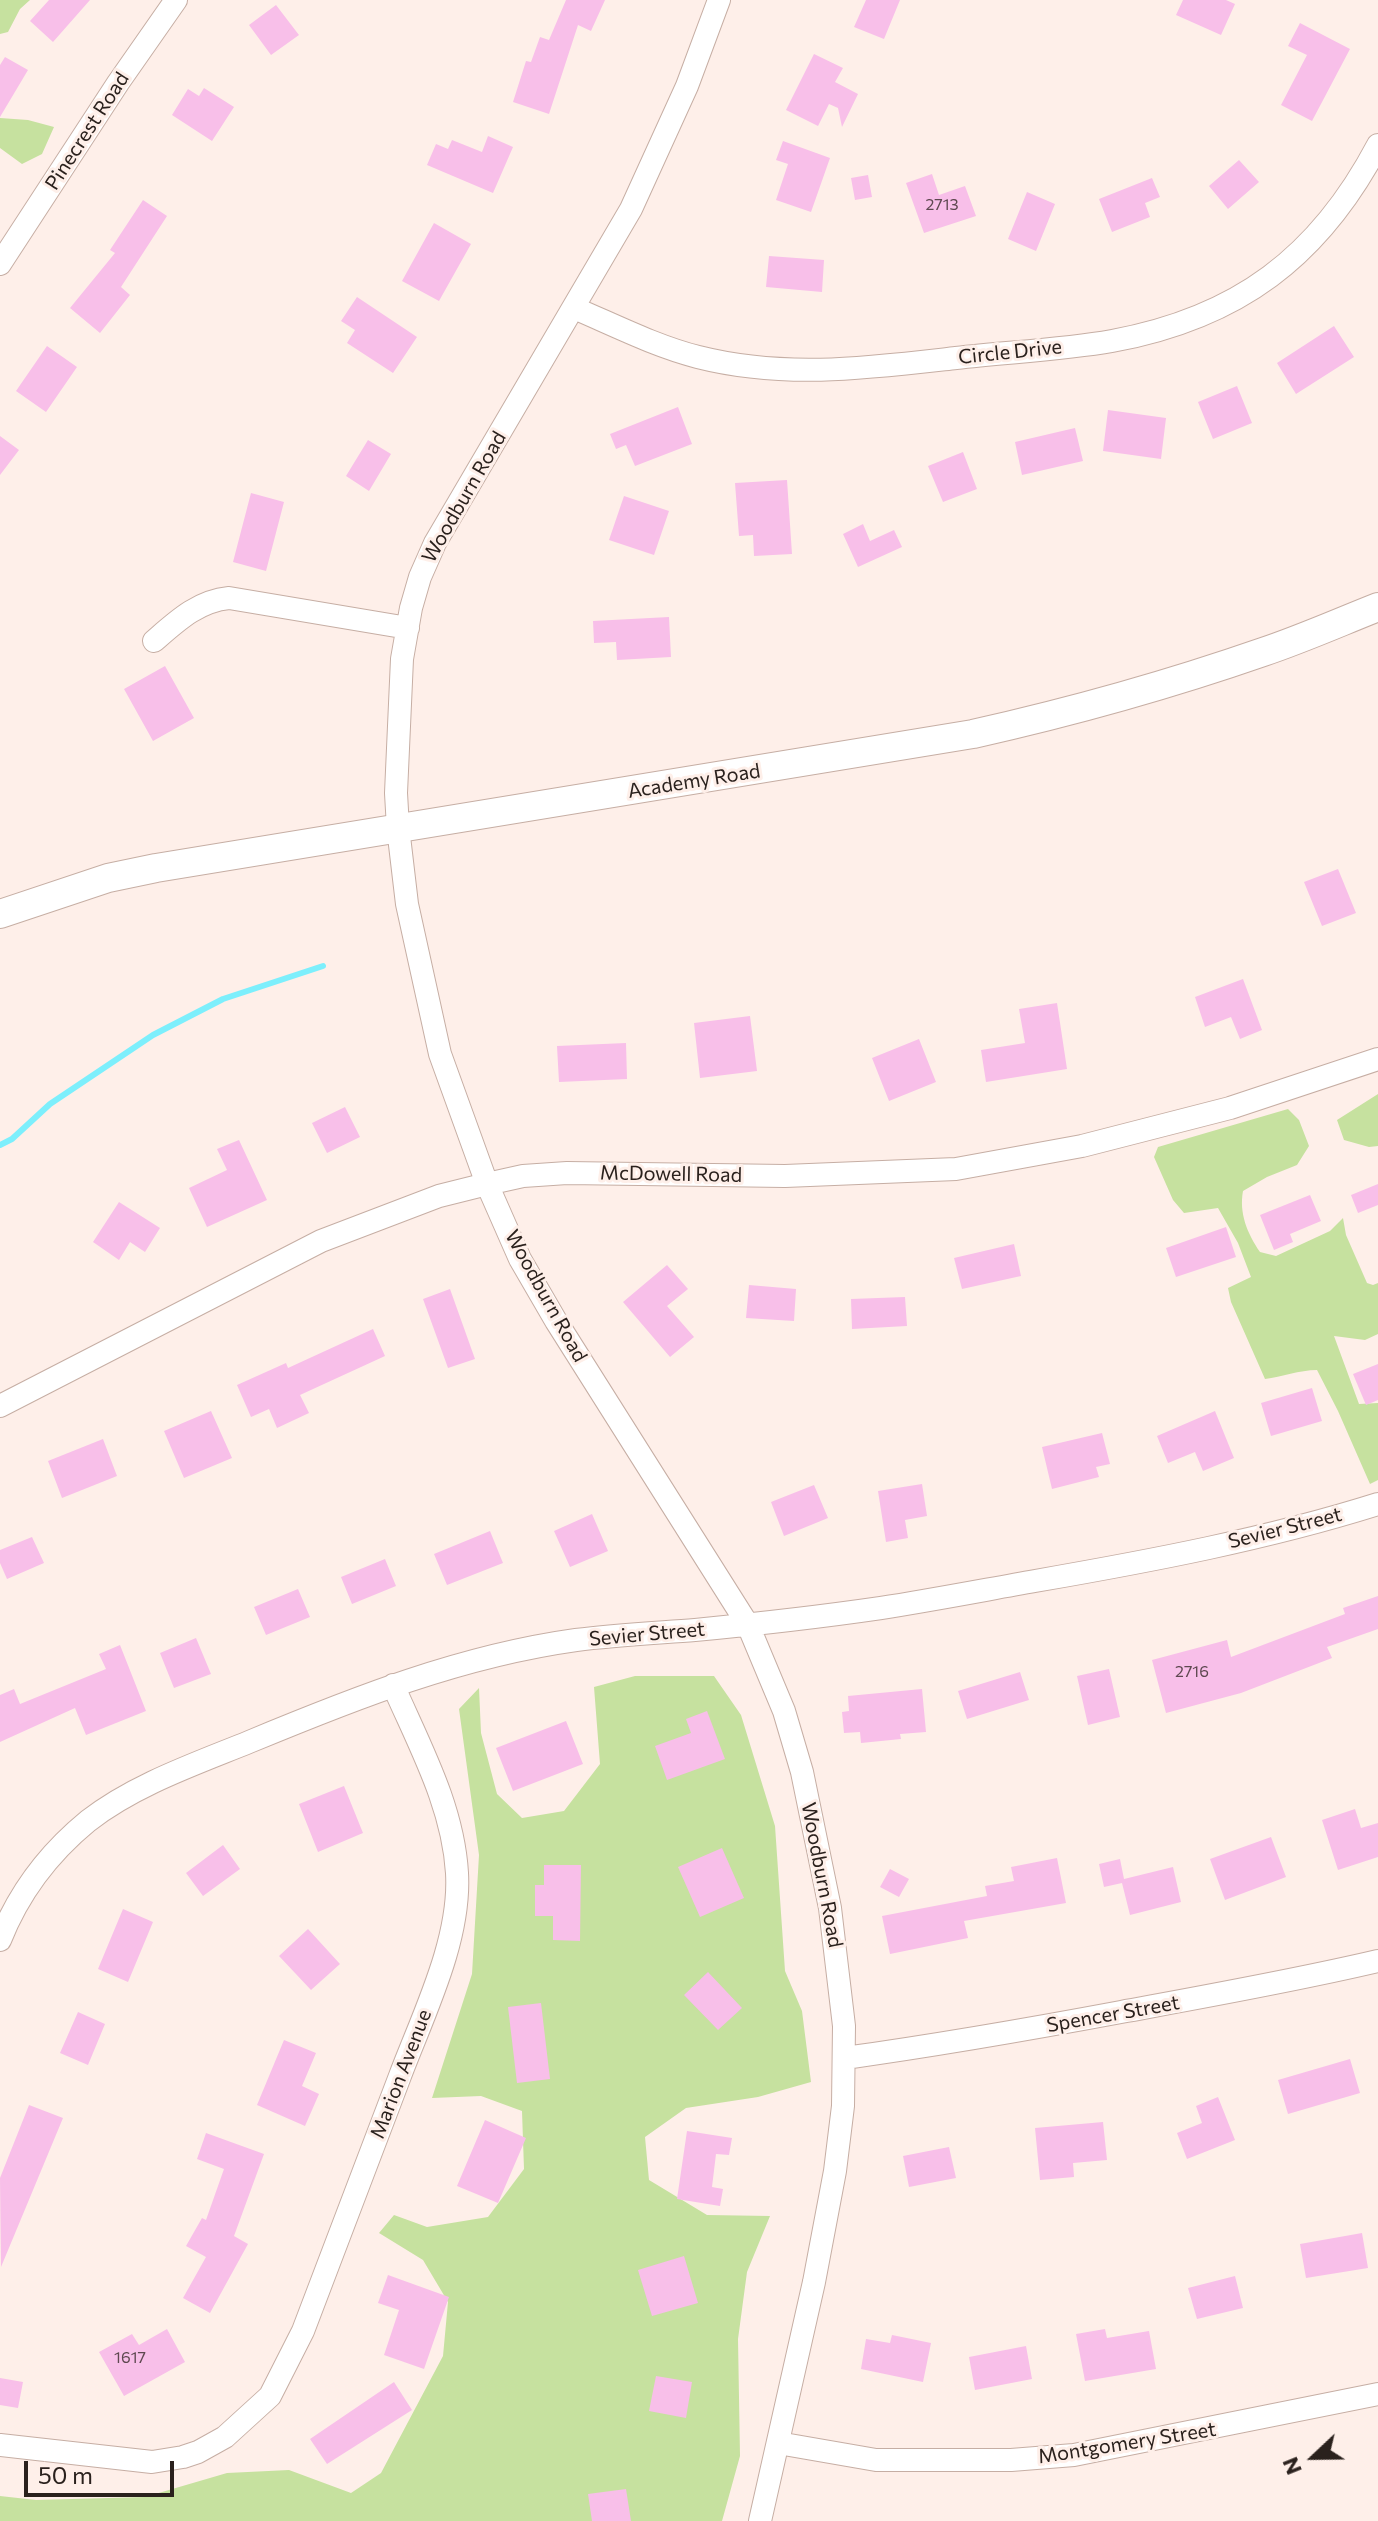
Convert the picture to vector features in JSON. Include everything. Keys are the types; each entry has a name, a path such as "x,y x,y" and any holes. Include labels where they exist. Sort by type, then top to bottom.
{"main road":[{"name":"Academy Road","path":"0,914 120,875 1012,726 1105,702 1266,651 1378,607"}],"street":[{"name":"Pinecrest Road","path":"0,264 176,0"},
{"name":"Woodburn Road","path":"719,0 687,86 631,209 435,543 420,577 408,628 398,716 398,828 407,904 440,1054 487,1184 520,1259 556,1321 748,1625 784,1711 802,1772 836,1950 845,2058 835,2171 814,2282 760,2521"},
{"name":"Circle Drive","path":"574,308 697,357 798,371 845,370 1112,341 1203,316 1265,281 1304,250 1341,208 1378,145"},
{"path":"154,641 183,616 211,600 229,598 408,628"},
{"name":"McDowell Road","path":"0,1406 321,1241 439,1196 523,1176 567,1173 785,1176 956,1169 1082,1146 1230,1108 1378,1059"},
{"name":"Sevier Street","path":"0,1940 23,1894 43,1864 80,1829 118,1801 213,1756 393,1685 519,1650 576,1640 748,1625 883,1607 1133,1564 1270,1533 1378,1504"},
{"name":"Marion Avenue","path":"0,2445 152,2462 183,2457 225,2437 270,2396 303,2331 434,1986 453,1926 457,1876 445,1804 393,1685"},
{"name":"Spencer Street","path":"845,2058 941,2045 1230,1993 1378,1961"},
{"name":"Montgomery Street","path":"778,2443 876,2460 1011,2460 1074,2455 1378,2394"}],"green space":[{"path":"0,0 30,0 20,9 8,32 0,34"},
{"path":"0,118 28,120 54,127 42,154 22,164 0,148"},
{"path":"1378,1094 1378,1146 1369,1147 1344,1140 1337,1120"},
{"path":"1288,1109 1299,1120 1309,1146 1297,1165 1243,1191 1243,1215 1260,1252 1276,1256 1330,1231 1343,1218 1346,1235 1367,1283 1378,1283 1378,1334 1365,1340 1334,1336 1359,1404 1378,1403 1378,1480 1370,1484 1317,1370 1265,1379 1231,1302 1228,1288 1251,1277 1238,1243 1218,1208 1184,1213 1173,1200 1154,1157 1158,1147"},
{"path":"635,1676 714,1676 741,1715 775,1826 785,1971 802,2011 811,2082 758,2097 686,2108 645,2137 649,2180 707,2215 770,2216 747,2272 738,2339 740,2456 722,2521 0,2521 0,2496 36,2500 145,2497 227,2473 289,2470 351,2493 381,2473 443,2356 448,2302 423,2260 379,2233 394,2215 427,2227 488,2217 524,2169 522,2111 481,2096 432,2098 472,1974 479,1855 459,1709 479,1688 481,1733 497,1794 522,1818 564,1811 600,1764 594,1687"}],"building":[{"path":"49,0 90,0 53,42 30,21"},
{"path":"566,0 605,0 591,31 578,25 549,114 513,102 526,61 531,62 540,37 549,40"},
{"path":"866,0 900,0 884,39 854,27"},
{"path":"1183,0 1226,0 1235,4 1221,35 1176,15"},
{"path":"276,5 299,35 271,55 249,25"},
{"path":"1300,23 1350,49 1312,121 1281,105 1307,55 1288,46"},
{"path":"814,54 843,68 835,82 858,94 842,127 838,108 829,104 818,126 786,110"},
{"path":"5,57 28,70 0,117 0,65"},
{"path":"204,88 234,107 212,141 172,115 188,89 199,96"},
{"path":"488,136 513,147 493,193 427,165 436,144 448,149 452,140 482,152"},
{"path":"783,141 830,158 811,212 776,200 788,164 776,160"},
{"path":"1239,160 1259,182 1228,209 1209,186"},
{"path":"932,174 939,195 965,186 976,216 924,233 906,183"},
{"path":"868,175 872,197 855,200 851,178"},
{"path":"1152,178 1160,197 1145,203 1150,217 1112,232 1099,199"},
{"path":"1027,192 1055,204 1036,251 1008,239"},
{"path":"143,200 167,216 121,287 130,295 100,333 70,308 115,253 110,250"},
{"path":"434,223 471,244 439,301 402,281"},
{"path":"769,256 824,260 822,292 766,287"},
{"path":"357,297 417,337 393,373 347,343 355,330 341,321"},
{"path":"1334,326 1354,357 1296,394 1277,363"},
{"path":"47,346 77,367 46,412 16,391"},
{"path":"1237,386 1252,423 1213,439 1198,402"},
{"path":"678,407 692,444 635,466 626,445 616,449 610,434"},
{"path":"1108,410 1166,418 1161,459 1103,451"},
{"path":"1075,428 1083,461 1022,475 1015,442"},
{"path":"0,436 19,450 0,475"},
{"path":"368,440 391,454 369,491 346,476"},
{"path":"963,452 977,489 943,502 928,466"},
{"path":"787,480 792,554 754,556 753,535 739,536 735,483"},
{"path":"251,493 284,502 266,571 233,562"},
{"path":"624,496 669,511 654,555 609,540"},
{"path":"863,524 870,541 894,530 902,547 858,567 843,534"},
{"path":"669,617 671,657 617,660 616,642 594,643 593,621"},
{"path":"165,666 194,718 153,741 124,689"},
{"path":"1338,869 1356,913 1322,926 1304,882"},
{"path":"1243,979 1262,1030 1240,1039 1231,1017 1205,1027 1195,997"},
{"path":"1057,1003 1067,1069 986,1082 981,1050 1025,1043 1019,1009"},
{"path":"750,1016 757,1071 700,1078 694,1023"},
{"path":"919,1039 936,1082 889,1101 872,1058"},
{"path":"626,1043 627,1079 559,1082 557,1046"},
{"path":"345,1107 360,1137 327,1153 312,1123"},
{"path":"239,1140 267,1200 207,1227 189,1188 227,1170 217,1149"},
{"path":"1378,1184 1378,1205 1358,1213 1351,1195"},
{"path":"1310,1195 1321,1221 1290,1234 1293,1242 1274,1250 1260,1215"},
{"path":"119,1202 160,1228 145,1252 130,1242 119,1260 93,1242"},
{"path":"1226,1227 1236,1257 1176,1277 1166,1248"},
{"path":"1014,1244 1021,1276 962,1289 954,1258"},
{"path":"667,1265 688,1289 667,1306 694,1337 670,1357 623,1302"},
{"path":"749,1285 796,1289 794,1321 746,1318"},
{"path":"450,1289 475,1359 448,1368 423,1299"},
{"path":"905,1297 907,1326 852,1329 851,1299"},
{"path":"373,1329 385,1356 300,1395 309,1413 277,1428 269,1409 251,1417 237,1385 286,1363 288,1368"},
{"path":"1378,1364 1378,1400 1366,1405 1353,1374"},
{"path":"1312,1388 1322,1421 1271,1436 1261,1403"},
{"path":"211,1411 232,1458 184,1478 164,1431"},
{"path":"1215,1411 1234,1458 1203,1471 1195,1452 1168,1463 1157,1436"},
{"path":"1102,1433 1110,1464 1096,1467 1099,1477 1052,1489 1042,1447"},
{"path":"103,1439 117,1476 62,1498 48,1461"},
{"path":"922,1484 927,1516 905,1520 908,1538 886,1542 878,1491"},
{"path":"814,1485 828,1518 784,1536 771,1502"},
{"path":"592,1514 608,1551 570,1567 554,1531"},
{"path":"490,1531 503,1563 447,1585 434,1554"},
{"path":"32,1537 44,1563 7,1579 0,1563 0,1550"},
{"path":"385,1559 396,1586 352,1604 341,1577"},
{"path":"298,1589 310,1617 266,1635 254,1607"},
{"path":"1378,1596 1378,1629 1327,1647 1332,1658 1241,1693 1166,1713 1152,1660 1227,1640 1231,1657 1345,1614 1343,1608"},
{"path":"196,1638 211,1674 174,1688 160,1653"},
{"path":"120,1645 146,1711 86,1735 75,1708 0,1742 0,1695 14,1689 20,1704 106,1669 99,1654"},
{"path":"1109,1669 1120,1717 1088,1725 1077,1676"},
{"path":"1020,1672 1029,1700 967,1719 958,1691"},
{"path":"922,1689 926,1732 900,1734 901,1739 861,1743 860,1732 844,1733 842,1712 849,1711 848,1696"},
{"path":"707,1711 725,1759 667,1780 655,1746 691,1733 686,1719"},
{"path":"566,1721 583,1764 513,1791 496,1748"},
{"path":"344,1786 363,1833 318,1852 299,1804"},
{"path":"1355,1809 1361,1828 1378,1823 1378,1857 1338,1870 1322,1820"},
{"path":"1271,1837 1286,1877 1225,1900 1210,1859"},
{"path":"223,1845 240,1869 203,1896 186,1873"},
{"path":"722,1848 744,1898 700,1917 678,1867"},
{"path":"1057,1858 1066,1903 964,1921 968,1938 890,1954 882,1916 987,1896 985,1886 1014,1881 1011,1867"},
{"path":"1120,1859 1124,1879 1173,1867 1181,1902 1130,1915 1122,1883 1104,1887 1099,1864"},
{"path":"544,1865 581,1865 580,1941 553,1940 553,1916 535,1916 535,1885 544,1885"},
{"path":"890,1869 909,1879 899,1897 880,1887"},
{"path":"123,1909 153,1922 128,1982 98,1969"},
{"path":"308,1929 340,1964 311,1990 279,1956"},
{"path":"708,1972 742,2008 718,2030 684,1995"},
{"path":"541,2003 550,2079 517,2083 508,2007"},
{"path":"78,2012 105,2024 88,2065 60,2053"},
{"path":"284,2040 316,2053 302,2086 319,2094 305,2126 257,2105"},
{"path":"1350,2059 1360,2093 1288,2114 1278,2080"},
{"path":"1218,2097 1235,2140 1187,2159 1177,2133 1202,2123 1196,2106"},
{"path":"29,2105 63,2118 1,2267 0,2178"},
{"path":"485,2120 526,2138 498,2203 457,2186"},
{"path":"1103,2122 1107,2160 1073,2163 1074,2177 1040,2180 1035,2128"},
{"path":"687,2131 732,2138 729,2155 716,2154 712,2187 723,2189 720,2206 677,2199"},
{"path":"206,2133 264,2154 234,2236 248,2244 210,2313 183,2298 206,2257 186,2246 202,2218 206,2220 224,2169 197,2159"},
{"path":"949,2147 956,2178 909,2187 903,2156"},
{"path":"1362,2233 1368,2268 1306,2278 1300,2244"},
{"path":"684,2256 698,2303 652,2316 638,2270"},
{"path":"388,2275 449,2297 424,2369 384,2355 399,2310 378,2303"},
{"path":"1235,2276 1243,2308 1197,2319 1188,2288"},
{"path":"167,2329 185,2362 124,2396 99,2352 132,2334 139,2345"},
{"path":"1105,2329 1107,2338 1149,2331 1156,2369 1085,2381 1076,2334"},
{"path":"892,2335 931,2343 923,2382 861,2369 866,2339 890,2343"},
{"path":"1026,2346 1032,2379 975,2390 969,2357"},
{"path":"656,2376 692,2382 686,2418 649,2411"},
{"path":"0,2378 23,2382 18,2408 0,2405"},
{"path":"394,2382 412,2410 327,2464 310,2439"},
{"path":"626,2489 631,2521 592,2521 588,2494"}],"waterway":[{"path":"0,1145 12,1139 50,1104 153,1035 223,999 323,966"}]}
